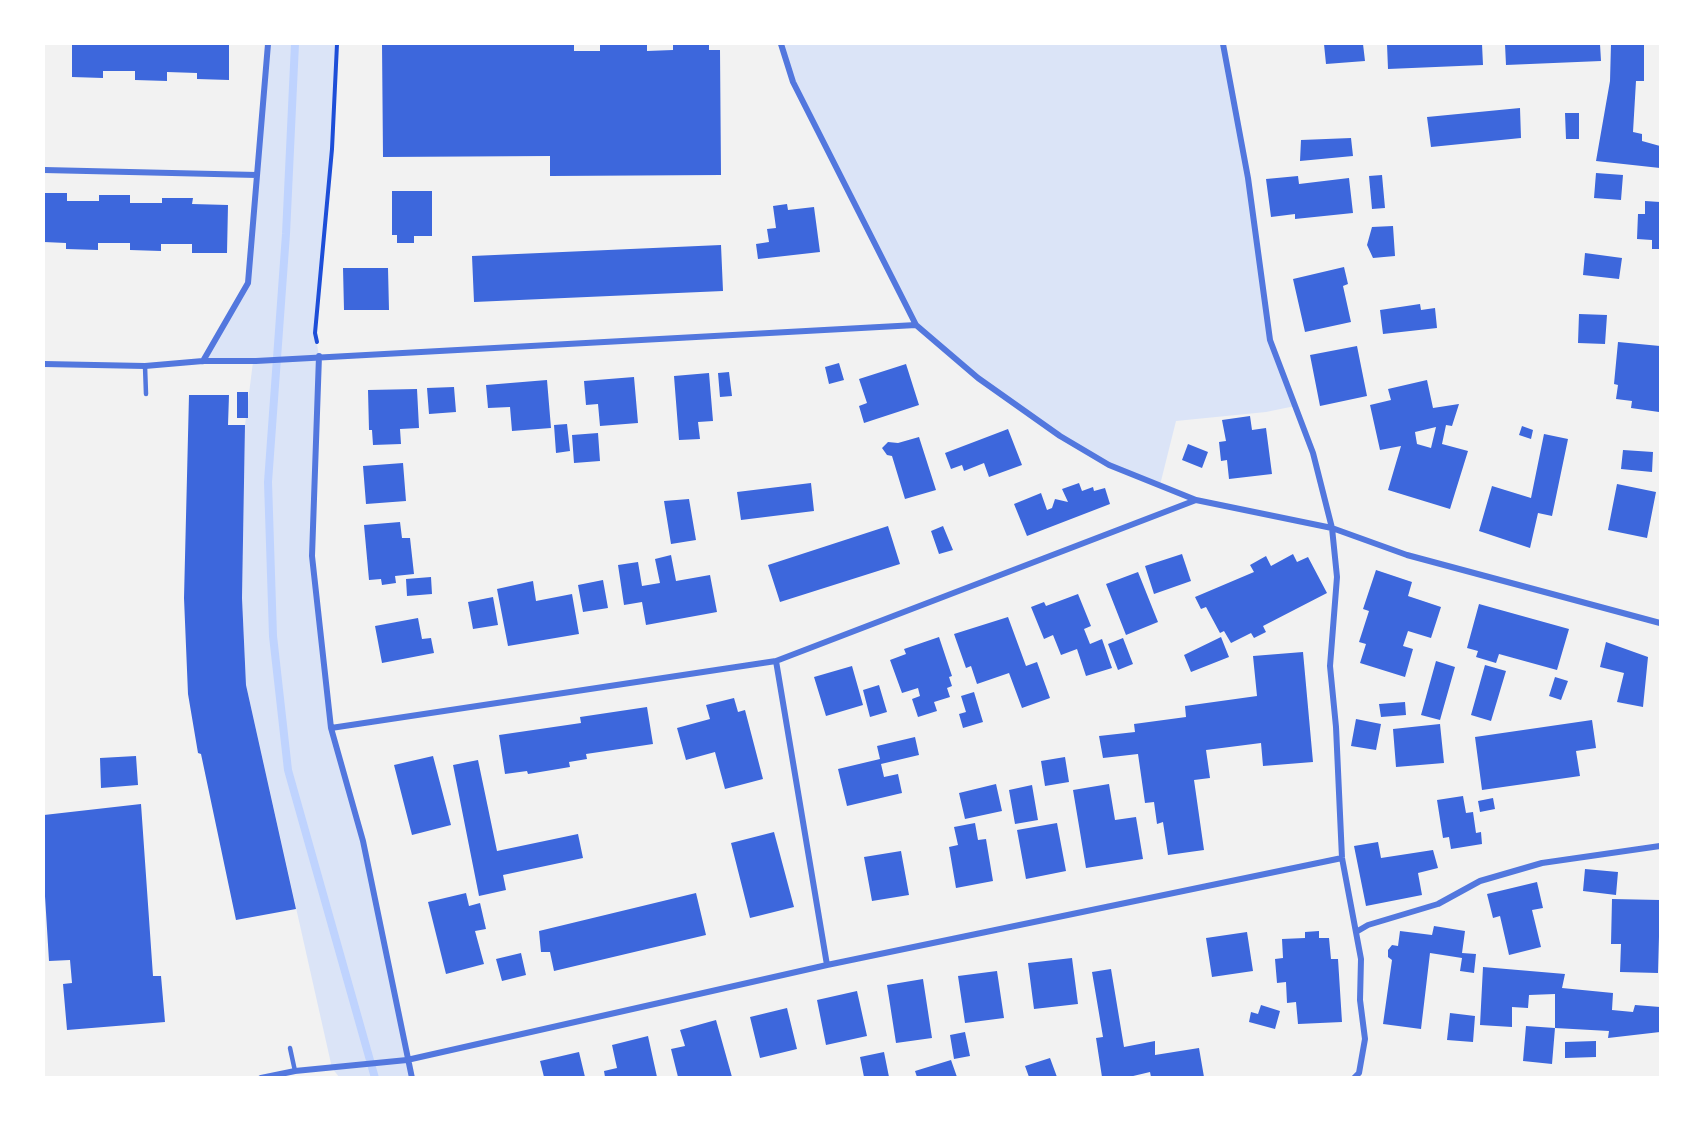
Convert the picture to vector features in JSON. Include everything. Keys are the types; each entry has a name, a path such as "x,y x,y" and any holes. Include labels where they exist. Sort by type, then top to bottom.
{"street":[{"path":"203,361 248,283 268,44"},
{"path":"782,44 793,82 916,325 978,378 1060,436 1109,465 1196,500 1332,528 1407,555 1660,623"},
{"path":"1223,44 1248,178 1270,340 1312,453 1332,528 1337,577 1330,666 1336,727 1342,858 1361,959 1360,1000 1365,1039 1359,1073 1354,1077"},
{"path":"44,170 257,175"},
{"path":"44,363 146,366 203,361 256,362 319,356 916,325"},
{"path":"319,356 312,556 331,728 363,841 412,1077"},
{"path":"331,728 776,660 1196,500"},
{"path":"776,660 827,965"},
{"path":"1356,932 1368,925 1438,904 1480,881 1542,863 1660,846"},
{"path":"261,1077 295,1071 407,1060 827,965 1342,858"}],"lane":[{"path":"146,366 146,394"},
{"path":"290,1048 295,1071"}],"path":[{"path":"319,356 315,333 332,149 337,44"}],"shaded area":[{"path":"268,44 337,44 332,149 315,333 319,356 312,556 331,728 363,841 412,1077 339,1077 332,1068 246,685 242,598 245,425 253,362 203,361 248,283"},
{"path":"781,44 1223,44 1248,178 1270,340 1295,406 1266,412 1176,421 1160,485 1109,465 1060,436 978,378 916,325 793,82"}],"building":[{"path":"72,44 229,44 229,80 197,79 197,73 167,72 167,81 135,80 135,71 103,71 103,78 72,77"},
{"path":"382,44 574,44 574,51 600,51 600,44 647,44 647,51 673,50 673,44 709,44 709,50 720,50 721,175 550,176 550,156 383,157"},
{"path":"1324,44 1363,44 1365,61 1326,64"},
{"path":"1387,44 1482,44 1483,65 1388,69"},
{"path":"1505,44 1600,44 1601,61 1506,65"},
{"path":"1611,44 1644,44 1644,81 1636,81 1633,132 1642,134 1642,141 1660,146 1660,168 1596,161 1610,81"},
{"path":"1520,108 1521,138 1431,147 1427,117"},
{"path":"1565,113 1579,113 1579,139 1566,139"},
{"path":"1351,138 1353,156 1300,161 1301,140"},
{"path":"1596,173 1623,175 1621,200 1594,198"},
{"path":"1382,175 1385,208 1372,209 1369,176"},
{"path":"1298,176 1299,184 1349,178 1353,213 1295,219 1295,214 1271,217 1266,179"},
{"path":"392,191 432,191 432,236 414,236 414,243 397,243 397,235 392,235"},
{"path":"44,193 67,193 67,201 99,201 99,195 130,195 130,203 162,203 162,198 193,198 192,204 228,205 227,253 192,253 192,244 161,244 161,251 130,250 130,243 98,243 98,250 66,249 66,243 44,242"},
{"path":"1645,201 1660,202 1660,249 1652,249 1652,240 1637,239 1638,214 1645,214"},
{"path":"787,204 788,210 814,207 820,252 758,259 756,244 769,242 767,229 776,228 773,206"},
{"path":"1393,226 1395,256 1373,258 1367,245 1372,227"},
{"path":"721,245 723,291 474,302 472,256"},
{"path":"1585,253 1622,258 1619,279 1583,275"},
{"path":"1344,267 1348,284 1343,286 1351,322 1305,332 1293,279"},
{"path":"343,268 388,268 389,310 344,310"},
{"path":"1420,304 1421,310 1435,308 1437,328 1383,334 1380,310"},
{"path":"1579,314 1607,315 1605,344 1578,343"},
{"path":"1618,342 1660,346 1659,412 1631,408 1632,401 1616,399 1618,385 1614,384"},
{"path":"1357,346 1367,396 1320,406 1310,355"},
{"path":"839,363 844,380 829,384 825,367"},
{"path":"906,364 919,405 864,423 859,406 867,403 859,379"},
{"path":"729,372 732,396 720,397 718,373"},
{"path":"709,373 713,421 698,422 700,439 679,440 674,376"},
{"path":"634,377 638,423 600,426 598,404 586,405 584,381"},
{"path":"547,380 551,428 512,431 510,407 488,408 486,385"},
{"path":"1427,380 1433,408 1459,404 1452,426 1446,425 1442,444 1468,451 1450,509 1388,490 1401,446 1380,450 1370,405 1391,400 1388,389","holes":["1436,427 1431,448 1417,444 1415,432"]},
{"path":"454,387 456,412 429,414 427,388"},
{"path":"417,389 419,428 400,429 401,444 373,445 372,430 369,430 368,390"},
{"path":"237,392 248,392 248,418 237,418"},
{"path":"189,395 229,395 228,425 245,425 242,598 246,685 296,909 236,920 201,754 198,753 188,694 184,598"},
{"path":"1250,416 1252,430 1266,428 1272,474 1229,479 1227,460 1221,461 1219,442 1226,441 1222,420"},
{"path":"567,424 570,451 556,453 554,425"},
{"path":"1522,426 1533,430 1531,439 1519,435"},
{"path":"1008,429 1022,465 989,477 984,463 964,471 962,465 951,469 945,453"},
{"path":"598,433 600,461 574,463 572,435"},
{"path":"1544,434 1568,439 1552,516 1538,513 1530,548 1479,531 1492,486 1531,498"},
{"path":"919,437 936,490 905,499 892,456 887,455 882,448 888,442 898,443"},
{"path":"1188,444 1208,452 1202,468 1182,460"},
{"path":"1623,450 1653,452 1652,472 1621,469"},
{"path":"403,463 406,501 366,504 363,466"},
{"path":"811,483 814,511 741,520 737,492"},
{"path":"1079,483 1082,491 1093,487 1094,491 1105,488 1110,504 1027,536 1014,504 1041,493 1047,510 1052,508 1055,499 1068,502 1062,489"},
{"path":"1617,484 1656,492 1647,538 1608,530"},
{"path":"689,499 696,540 671,544 664,501"},
{"path":"400,522 402,538 410,538 414,574 395,576 396,583 382,585 381,579 369,580 364,525"},
{"path":"888,526 900,564 780,602 768,565"},
{"path":"943,526 953,550 939,554 931,531"},
{"path":"1182,554 1191,581 1154,594 1145,566"},
{"path":"1293,554 1297,562 1308,557 1327,593 1263,626 1266,632 1254,638 1251,633 1231,643 1224,631 1220,633 1206,607 1201,609 1195,597 1254,572 1250,565 1266,556 1271,566"},
{"path":"671,555 676,581 710,575 717,612 646,625 642,602 624,605 618,565 638,562 642,586 660,583 655,559"},
{"path":"1376,570 1412,582 1408,596 1441,607 1431,638 1408,631 1403,646 1413,649 1405,677 1360,663 1366,644 1359,642 1369,611 1363,609"},
{"path":"1138,572 1158,622 1126,635 1106,584"},
{"path":"431,577 432,594 407,596 406,579"},
{"path":"603,580 608,608 583,612 578,585"},
{"path":"533,581 536,601 572,594 579,634 508,646 497,589"},
{"path":"1078,594 1091,626 1084,629 1090,644 1102,639 1112,668 1086,676 1077,649 1061,655 1053,635 1044,639 1031,607 1044,602 1046,606"},
{"path":"493,597 498,625 473,629 468,602"},
{"path":"1479,604 1569,629 1557,670 1499,654 1496,663 1476,657 1478,651 1467,648"},
{"path":"1008,617 1026,666 1037,662 1050,698 1022,708 1009,673 977,684 971,666 966,668 954,634"},
{"path":"418,618 422,639 431,638 434,653 382,663 375,626"},
{"path":"939,637 952,676 949,677 952,686 947,688 950,697 934,702 937,711 918,717 912,699 920,696 918,688 902,693 890,660 906,654 904,649"},
{"path":"1221,637 1229,657 1191,672 1184,655"},
{"path":"1123,638 1133,664 1118,670 1108,644"},
{"path":"1606,642 1648,657 1643,707 1617,702 1624,673 1600,667"},
{"path":"1303,652 1313,762 1263,766 1261,743 1206,750 1210,778 1194,780 1204,850 1168,855 1163,822 1157,824 1154,802 1145,803 1138,754 1103,758 1099,736 1135,732 1134,724 1186,717 1185,706 1257,696 1253,656"},
{"path":"1436,661 1455,667 1440,720 1421,715"},
{"path":"1485,665 1506,671 1491,721 1471,715"},
{"path":"852,666 863,705 826,716 814,677"},
{"path":"1555,677 1568,681 1561,700 1549,696"},
{"path":"879,685 887,712 870,717 863,690"},
{"path":"974,692 983,722 963,728 959,714 966,712 961,696"},
{"path":"734,698 738,712 745,710 763,779 725,789 715,752 686,760 677,728 710,719 706,705"},
{"path":"1405,702 1406,715 1381,717 1379,704"},
{"path":"647,707 653,744 586,754 587,759 569,762 570,767 528,774 527,771 505,774 499,735 581,723 580,717"},
{"path":"1356,719 1381,724 1376,750 1351,746"},
{"path":"1592,720 1596,748 1576,751 1580,776 1482,790 1475,737"},
{"path":"1440,724 1444,763 1396,767 1393,729"},
{"path":"915,737 919,755 881,764 884,777 898,774 902,793 847,806 838,769 880,759 877,746"},
{"path":"136,756 138,785 101,788 100,758"},
{"path":"433,756 451,825 412,835 394,765"},
{"path":"1065,757 1069,782 1045,786 1041,761"},
{"path":"478,760 497,851 578,834 583,858 503,875 506,890 479,896 453,765"},
{"path":"996,784 1002,811 965,819 959,793"},
{"path":"1109,784 1115,820 1136,817 1143,859 1086,868 1073,790"},
{"path":"1032,785 1038,820 1015,824 1009,790"},
{"path":"1463,796 1466,813 1473,812 1476,833 1481,832 1482,844 1451,849 1449,837 1443,838 1437,800"},
{"path":"1493,798 1495,809 1480,812 1478,801"},
{"path":"141,804 153,976 161,976 165,1022 67,1030 63,984 72,983 70,960 49,961 44,880 44,815"},
{"path":"975,823 978,840 986,839 993,881 956,888 949,847 958,845 954,827"},
{"path":"1057,823 1066,871 1026,879 1017,830"},
{"path":"774,832 794,907 750,918 731,843"},
{"path":"1378,842 1381,858 1433,850 1438,868 1418,873 1422,895 1366,906 1354,846"},
{"path":"901,851 909,895 872,901 864,857"},
{"path":"1585,869 1618,872 1616,895 1583,891"},
{"path":"1537,882 1543,908 1532,910 1541,947 1509,955 1500,916 1493,918 1487,894"},
{"path":"466,893 469,906 480,903 486,929 475,931 484,964 446,974 428,902"},
{"path":"696,893 706,935 554,971 550,952 541,952 539,931"},
{"path":"1612,899 1660,900 1658,973 1620,972 1621,944 1611,944"},
{"path":"1434,926 1465,931 1462,953 1476,954 1474,973 1460,971 1462,958 1430,953 1421,1029 1383,1024 1392,960 1388,957 1388,950 1392,945 1398,946 1400,931 1432,935"},
{"path":"1319,931 1319,938 1329,938 1331,959 1338,959 1342,1022 1298,1024 1296,1002 1287,1003 1286,982 1277,983 1275,959 1283,958 1282,939 1305,938 1305,932"},
{"path":"1247,932 1253,971 1212,977 1206,938"},
{"path":"521,953 526,975 502,981 496,959"},
{"path":"1072,958 1078,1004 1034,1009 1028,963"},
{"path":"1483,967 1565,974 1562,988 1613,993 1612,1010 1633,1012 1635,1005 1660,1007 1660,1032 1608,1038 1609,1031 1555,1028 1555,994 1529,995 1528,1008 1512,1007 1512,1027 1480,1025"},
{"path":"1111,969 1124,1047 1155,1041 1155,1055 1199,1048 1204,1077 1151,1077 1150,1072 1129,1077 1102,1077 1096,1038 1103,1037 1092,972"},
{"path":"997,971 1004,1018 965,1023 958,976"},
{"path":"923,979 932,1038 896,1043 887,985"},
{"path":"857,991 867,1036 826,1045 817,1000"},
{"path":"1261,1005 1280,1011 1275,1029 1249,1022 1251,1012 1258,1014"},
{"path":"787,1008 797,1049 760,1058 750,1017"},
{"path":"1450,1013 1475,1016 1473,1042 1447,1040"},
{"path":"716,1020 732,1077 678,1077 671,1049 685,1046 680,1030"},
{"path":"1526,1026 1555,1028 1552,1064 1523,1061"},
{"path":"965,1032 970,1056 954,1059 950,1035"},
{"path":"648,1036 657,1077 605,1077 604,1071 617,1068 612,1045"},
{"path":"1596,1041 1596,1057 1565,1058 1565,1042"},
{"path":"579,1052 585,1077 544,1077 540,1061"},
{"path":"884,1052 889,1077 864,1077 860,1057"},
{"path":"1050,1058 1057,1077 1029,1077 1025,1066"},
{"path":"951,1060 957,1077 917,1077 915,1071"}],"waterway":[{"path":"295,44 286,234 268,482 273,636 288,770 375,1078"}]}
